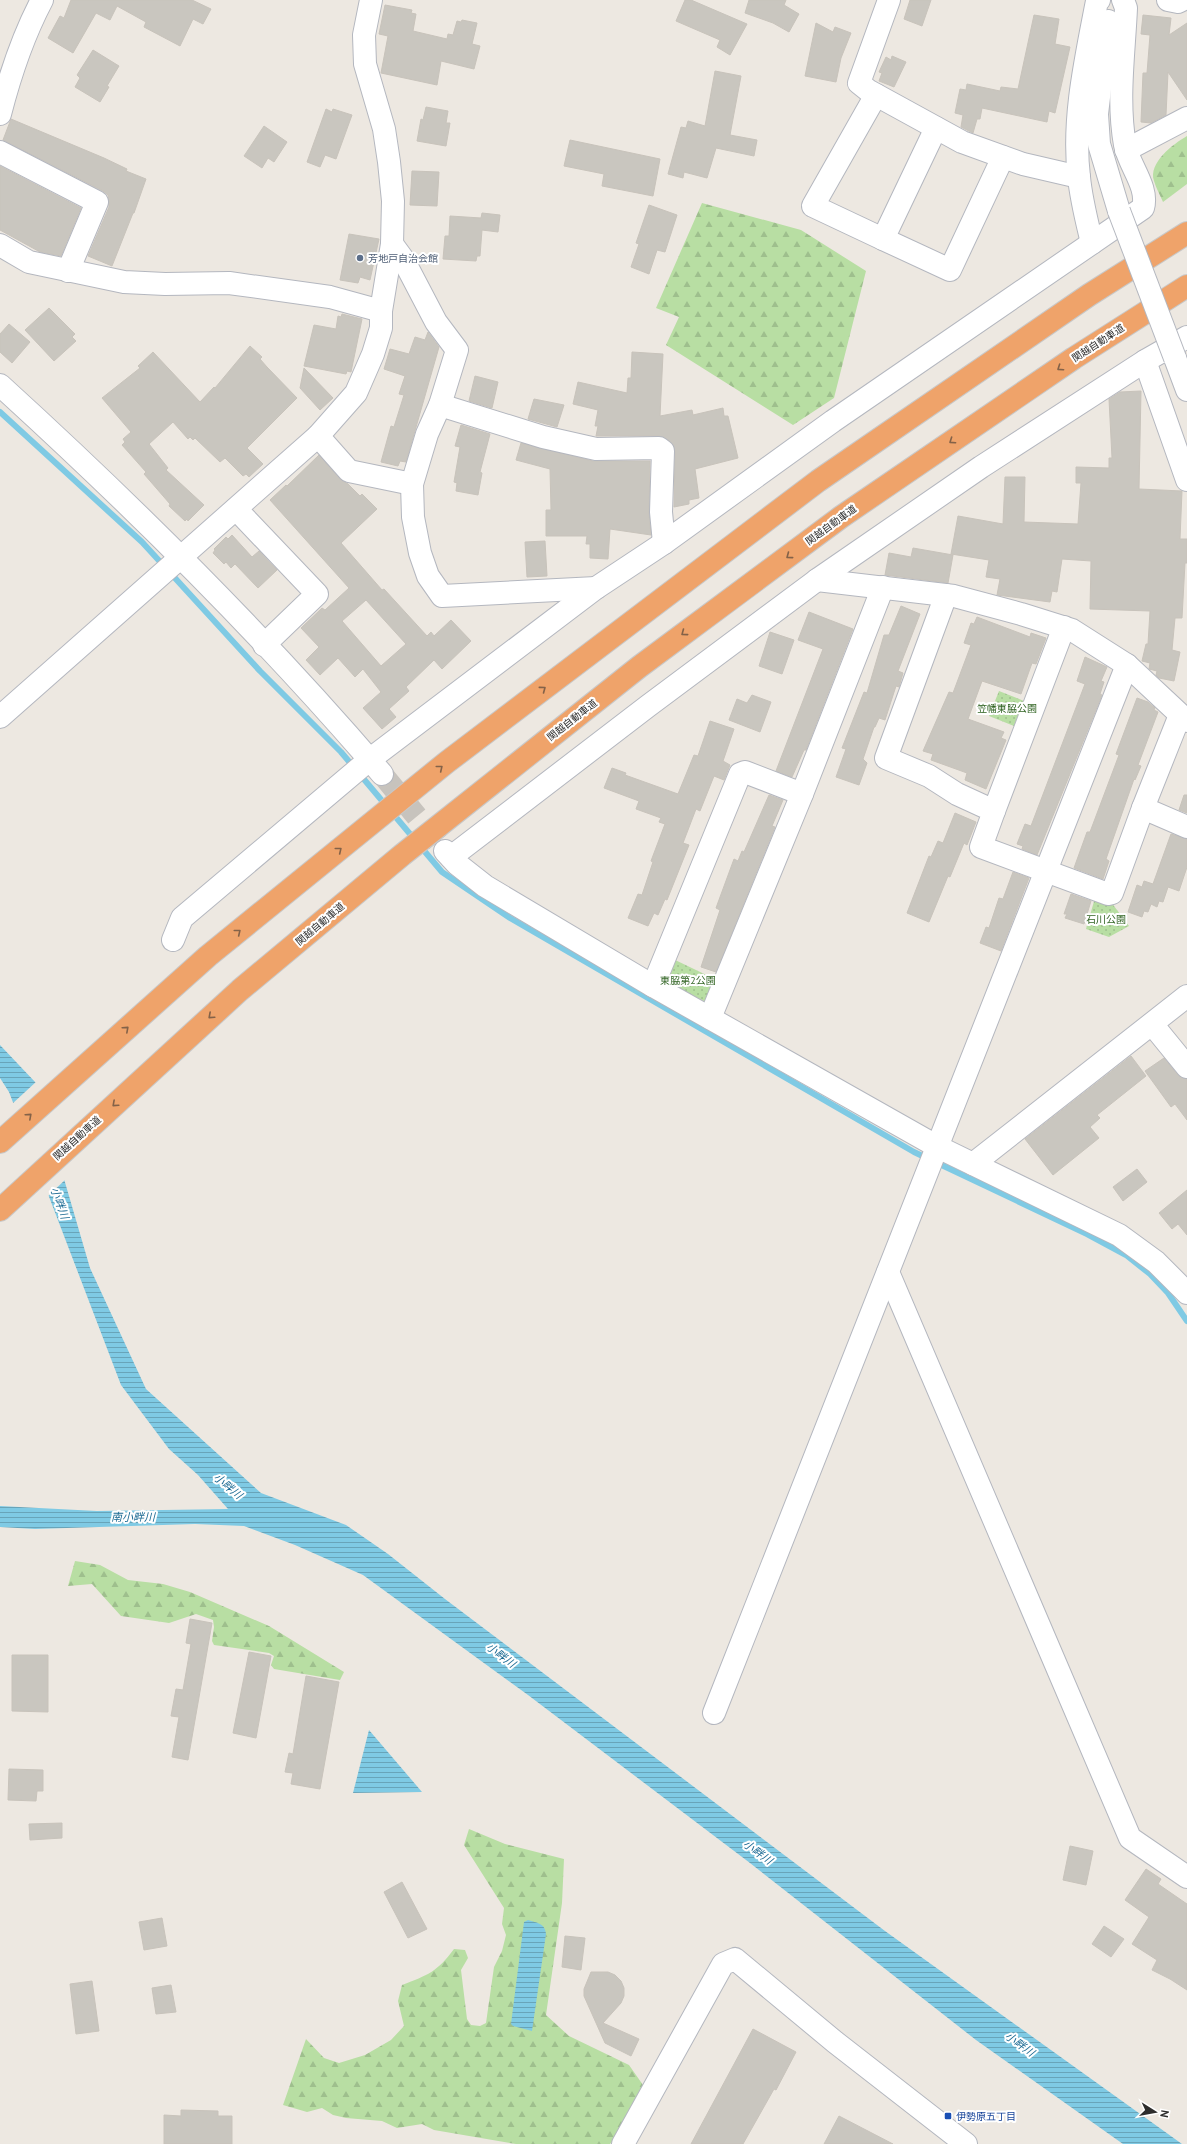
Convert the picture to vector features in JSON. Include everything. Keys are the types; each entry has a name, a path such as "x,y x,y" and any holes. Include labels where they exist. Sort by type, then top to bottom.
{"highway":[{"path":"0,1142 208,956 446,762 818,481 1089,295 1187,233"},
{"name":"関越自動車道","path":"7,1203 240,990 402,855 664,648 841,516 1074,358 1187,286"}],"street":[{"path":"0,114 7,86 20,49 42,0"},
{"path":"0,717 318,436 356,393 375,347 381,328 381,311 392,244 393,201 384,129 364,64 364,35 371,0"},
{"path":"889,0 859,83 876,95 962,142 1023,164 1078,177"},
{"path":"1092,243 1078,177 1078,119 1081,91 1095,9 1099,0"},
{"path":"1113,0 1105,37 1097,114 1099,144 1119,211 1187,390"},
{"path":"173,940 182,918 376,767 596,588 664,543 833,421 1051,269 1144,208 1146,198 1126,150 1121,121 1126,8 1123,0"},
{"path":"1168,0 1178,2 1182,0"},
{"path":"876,95 813,206 950,270 1003,157"},
{"path":"1126,150 1187,118"},
{"path":"883,239 936,128"},
{"path":"0,152 98,202 68,271"},
{"path":"392,244 403,259 436,322 457,350 440,405 427,434 412,484 413,517 420,553 428,576 442,596 596,588"},
{"path":"0,245 30,262 124,282 165,284 230,283 330,297 381,311"},
{"path":"1187,337 1145,361 981,467 817,580 448,854 457,864 485,886 653,986 938,1147 1119,1235 1156,1262 1187,1293"},
{"path":"1145,361 1187,480"},
{"path":"0,384 126,501 264,645 376,767"},
{"path":"440,405 544,437 596,449 659,448 663,451 661,512 664,543"},
{"path":"318,436 349,471 412,484"},
{"path":"236,509 317,594 264,645"},
{"path":"817,580 946,595 1021,614 1064,627 1072,630 1127,665 1183,718 1143,808 1112,893 1108,894 981,847 1064,627"},
{"path":"710,1018 802,794 883,587"},
{"path":"946,595 886,758 929,776 957,794 994,811"},
{"path":"714,1713 1127,665"},
{"path":"653,986 740,774 745,772 802,794"},
{"path":"1143,808 1187,827"},
{"path":"973,1164 1187,996"},
{"path":"1152,1024 1187,1067"},
{"path":"888,1272 1130,1838 1187,1877"},
{"path":"623,2144 723,1964 734,1959 835,2042 966,2144"}],"green space":[{"path":"1187,136 1187,184 1163,202 1154,181 1153,174 1155,168 1158,161 1169,149"},
{"path":"702,203 801,230 866,271 834,398 793,425 666,345 679,317 656,308"},
{"name":"笠幡東脇公園","path":"999,691 1029,703 1019,713 1014,726 989,716"},
{"name":"石川公園","path":"1095,898 1111,902 1129,926 1109,937 1086,929"},
{"name":"東脇第2公園","path":"671,958 721,982 706,1002 672,986 674,982 662,977"},
{"path":"75,1561 100,1565 128,1580 163,1584 190,1592 269,1626 344,1672 340,1680 274,1669 271,1665 274,1656 269,1653 214,1645 212,1641 214,1627 213,1620 196,1614 169,1623 121,1616 92,1584 68,1586"},
{"path":"469,1829 505,1844 564,1859 562,1903 546,2015 569,2036 629,2065 643,2085 626,2124 610,2144 516,2144 434,2130 422,2124 397,2128 382,2121 346,2118 333,2115 322,2108 307,2112 283,2105 306,2039 324,2058 339,2063 365,2055 391,2040 404,2026 398,2001 402,1985 437,1968 454,1949 465,1950 468,1958 461,1970 467,2019 471,2025 480,2026 486,2023 494,1967 502,1951 506,1935 502,1924 504,1908 464,1845"}],"water":[{"path":"0,1045 36,1083 90,1268 146,1389 261,1493 346,1525 388,1554 445,1599 885,1931 1182,2144 1123,2144 976,2040 750,1863 528,1695 363,1575 295,1545 244,1526 195,1524 35,1529 0,1527 0,1506 97,1511 228,1509 198,1475 169,1449 121,1385 9,1092 0,1078"},
{"path":"369,1730 422,1792 353,1793"},
{"path":"528,1920 542,1926 546,1934 532,2031 513,2026 511,2024 524,1922"}],"pier":[{"path":"37,1081 66,1179 47,1197 12,1104"}],"building":[{"path":"71,0 192,0 211,9 203,24 193,19 180,46 144,27 146,22 117,6 110,20 96,13 73,53 48,38 60,16 64,18"},
{"path":"685,0 691,0 747,24 730,55 717,47 720,40 676,21"},
{"path":"749,0 786,0 784,5 799,14 789,32 773,23 745,13"},
{"path":"910,0 931,0 922,26 904,19"},
{"path":"385,5 412,10 411,13 416,14 413,31 447,39 448,34 453,35 457,21 461,22 462,20 477,23 472,44 480,46 474,69 441,61 437,85 381,73 388,36 379,34"},
{"path":"1034,15 1059,19 1055,44 1070,47 1055,113 1049,111 1047,122 982,108 980,119 977,119 973,133 961,127 963,115 955,113 960,89 966,90 967,84 1000,91 1001,87 1018,89"},
{"path":"1143,15 1171,18 1169,35 1187,23 1187,100 1168,72 1166,115 1151,123 1141,122 1143,73 1147,73 1150,35 1141,34"},
{"path":"816,23 833,32 835,27 851,33 841,58 836,82 805,76"},
{"path":"93,50 119,66 107,86 109,87 100,102 75,87 80,78 77,75"},
{"path":"892,56 906,62 894,87 879,81 882,73 879,72 886,57 891,60"},
{"path":"715,71 741,76 730,135 757,140 754,156 716,148 707,178 684,172 683,178 668,174 681,127 686,128 688,121 705,126"},
{"path":"426,107 448,111 446,123 450,123 446,146 417,141 421,119 423,120"},
{"path":"326,109 332,112 333,109 352,115 336,159 325,155 320,167 307,162"},
{"path":"11,119 104,158 127,169 126,171 146,179 112,266 88,256 109,207 108,195 103,191 3,140"},
{"path":"264,126 287,142 274,162 268,158 262,168 244,156"},
{"path":"570,140 660,159 653,196 602,186 604,174 564,166"},
{"path":"0,166 81,208 61,256 40,252 0,230"},
{"path":"412,171 439,172 437,206 410,205"},
{"path":"649,205 677,215 665,252 657,250 649,274 631,267 639,244 636,243"},
{"path":"482,213 500,215 498,232 482,230 480,256 477,256 476,261 443,259 445,236 449,236 450,216 481,218"},
{"name":"芳地戸自治会館","path":"349,234 379,239 370,280 360,277 358,283 340,280"},
{"path":"49,308 75,334 72,337 76,341 54,361 25,330"},
{"path":"342,314 362,319 351,372 347,371 346,374 304,366 314,325 336,329 338,316 341,317"},
{"path":"9,324 30,342 12,363 0,352 0,334"},
{"path":"428,332 439,347 406,462 400,461 398,466 381,462 391,426 394,427 404,395 399,394 405,376 384,369 390,349 409,354 415,337 425,340"},
{"path":"250,346 262,357 260,359 297,398 247,448 263,464 249,477 246,474 243,476 225,458 220,462 195,438 193,440 190,437 188,439 173,422 149,444 168,468 166,470 204,505 188,521 187,519 185,521 169,506 170,504 144,474 146,472 122,445 125,442 123,439 131,432 102,398 140,368 138,366 153,352 200,402 214,387 215,388"},
{"path":"632,352 663,354 660,416 692,410 693,415 723,408 724,416 728,416 738,458 695,469 699,498 689,500 689,504 674,507 675,451 670,441 659,436 596,436 598,426 595,426 598,410 573,404 578,382 627,393 628,378 631,378"},
{"path":"304,368 333,398 320,410 300,388"},
{"path":"475,376 498,382 492,408 469,401"},
{"path":"1141,391 1139,489 1182,491 1180,539 1187,539 1187,563 1185,563 1182,618 1175,618 1172,650 1180,652 1174,681 1159,678 1156,675 1157,671 1149,669 1150,663 1142,661 1146,644 1148,644 1150,611 1090,609 1091,561 1062,559 1057,592 1052,591 1050,602 997,595 1000,579 986,577 989,560 951,554 958,516 1003,524 1005,477 1025,477 1024,522 1078,524 1081,483 1076,483 1076,467 1109,468 1109,458 1112,458 1109,399 1120,392"},
{"path":"534,399 564,405 557,427 528,419"},
{"path":"461,425 490,434 480,472 482,473 478,495 456,491 457,483 454,482 460,447 455,446"},
{"path":"521,443 593,461 650,461 649,512 651,535 610,529 608,559 590,558 590,544 586,544 587,536 546,536 546,510 551,510 550,469 516,460"},
{"path":"319,455 340,479 348,484 360,496 362,494 377,509 341,543 382,590 384,589 427,636 431,632 434,636 451,620 471,641 442,669 434,660 406,687 409,691 389,709 396,717 382,729 363,708 381,692 363,669 355,677 338,658 320,675 306,660 319,647 301,628 322,608 325,610 349,588 270,500 286,485 287,486","holes":["366,600 406,644 381,666 342,621"]},
{"path":"232,535 252,557 259,551 277,570 258,588 235,564 231,568 226,562 224,564 213,553 215,550 214,549 226,537 228,539"},
{"path":"545,541 547,576 527,577 525,542"},
{"path":"913,548 953,555 948,583 885,575 889,553 911,557"},
{"path":"901,606 920,614 898,671 903,673 899,687 896,686 885,720 879,718 874,727 863,759 867,763 859,785 836,777 846,749 842,748 864,692 867,693 884,635 889,635"},
{"path":"809,612 853,629 806,750 804,750 792,777 776,771 823,649 798,640"},
{"path":"977,617 1030,637 1031,633 1046,638 1036,664 1032,663 1021,694 982,681 968,719 1004,732 1001,738 1006,740 986,789 965,780 967,773 931,760 933,754 923,751 949,692 953,693 971,645 964,643 971,623 974,624"},
{"path":"770,632 794,640 782,674 759,666"},
{"path":"1085,657 1107,667 1101,681 1104,682 1100,694 1102,695 1037,855 1022,849 1023,846 1017,844 1025,824 1031,826 1085,684 1077,681"},
{"path":"752,695 771,702 760,732 729,720 737,699 747,703"},
{"path":"1137,698 1148,702 1155,708 1154,710 1158,712 1138,765 1141,766 1135,780 1134,779 1106,859 1109,861 1103,879 1074,868 1087,832 1090,832 1119,755 1116,754"},
{"path":"710,721 734,729 723,761 730,765 724,780 714,776 700,811 696,809 683,843 689,845 667,900 665,899 658,915 654,913 648,926 628,918 638,894 642,895 653,862 651,861 665,824 659,822 661,818 636,809 639,801 604,788 612,768 626,773 625,775 678,794 694,755 698,756"},
{"path":"769,795 783,800 772,826 775,827 716,972 701,967 720,910 716,908 734,859 738,861 742,851 744,852"},
{"path":"1184,795 1187,795 1187,813 1179,810"},
{"path":"955,813 976,822 967,845 964,843 950,877 948,876 929,922 907,913 929,856 931,857 938,841 943,843"},
{"path":"1171,834 1187,839 1187,867 1179,891 1168,887 1163,902 1159,901 1157,907 1151,904 1148,912 1144,911 1142,917 1128,912 1137,885 1142,887 1144,881 1153,884"},
{"path":"1013,872 1029,878 1001,951 980,943 986,927 989,928 999,898 1003,899"},
{"path":"1071,894 1091,901 1084,924 1065,918 1067,914 1064,914"},
{"path":"1131,1056 1146,1076 1097,1115 1100,1118 1090,1127 1099,1138 1053,1175 1025,1139"},
{"path":"1164,1058 1178,1075 1187,1079 1187,1120 1175,1104 1171,1107 1145,1071"},
{"path":"1137,1169 1147,1182 1123,1201 1113,1187"},
{"path":"1187,1190 1187,1235 1178,1224 1172,1229 1159,1213"},
{"path":"190,1619 212,1623 188,1760 172,1757 179,1717 171,1716 176,1689 183,1690 191,1644 186,1643"},
{"path":"249,1652 271,1656 256,1738 233,1733"},
{"path":"12,1655 48,1655 48,1712 12,1711"},
{"path":"306,1676 339,1682 320,1789 291,1784 293,1773 285,1772 289,1753 293,1754"},
{"path":"9,1769 43,1770 43,1791 37,1791 36,1801 8,1800"},
{"path":"62,1823 62,1838 30,1840 29,1824"},
{"path":"1070,1846 1093,1851 1086,1885 1063,1880"},
{"path":"1146,1869 1161,1879 1158,1884 1187,1904 1187,1990 1152,1970 1157,1960 1132,1944 1149,1917 1125,1900"},
{"path":"402,1882 427,1929 408,1938 384,1892"},
{"path":"162,1918 167,1946 144,1950 139,1922"},
{"path":"1104,1926 1124,1939 1111,1957 1092,1944"},
{"path":"565,1936 585,1938 581,1970 562,1967"},
{"path":"591,1972 608,1972 615,1975 621,1981 624,1988 624,1996 621,2003 603,2023 639,2039 631,2056 605,2043 584,1996 584,1989"},
{"path":"92,1981 99,2031 76,2034 70,1984"},
{"path":"171,1985 176,2012 156,2014 152,1988"},
{"path":"753,2029 796,2052 776,2090 774,2089 743,2144 691,2144"},
{"path":"181,2110 218,2111 218,2116 232,2116 232,2144 164,2144 164,2115 181,2116"},
{"path":"839,2116 893,2144 824,2144"}],"waterway":[{"path":"0,412 142,542 260,671 341,752 442,872 510,918 914,1152 1087,1234 1126,1255 1150,1274 1168,1293 1187,1321"}],"tunnel":[{"path":"382,774 445,851"}],"place":[{"name":"芳地戸自治会館","path":"360,258"},
{"name":"伊勢原五丁目","path":"948,2116"}],"water label":[{"name":"小畔川","path":"60,1203"},
{"name":"小畔川","path":"228,1486"},
{"name":"南小畔川","path":"133,1517"},
{"name":"小畔川","path":"501,1655"},
{"name":"小畔川","path":"758,1852"},
{"name":"小畔川","path":"1020,2044"}]}
